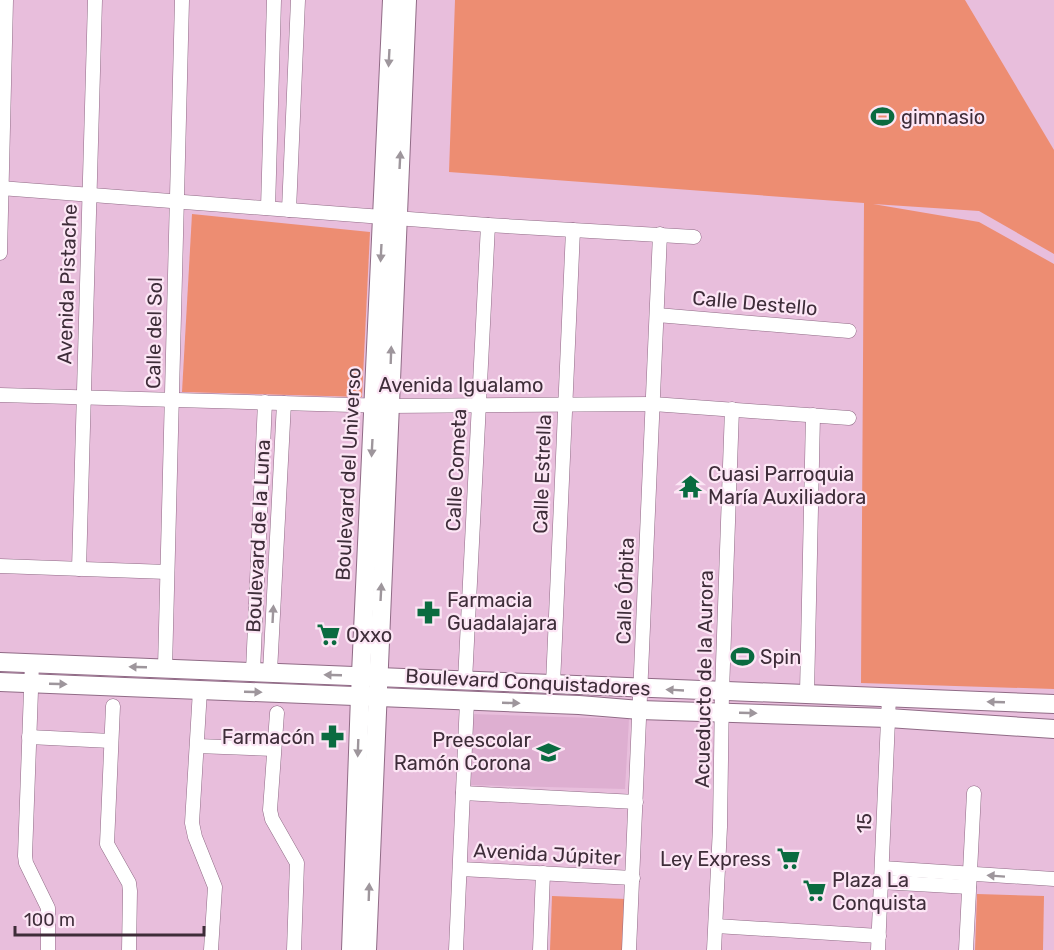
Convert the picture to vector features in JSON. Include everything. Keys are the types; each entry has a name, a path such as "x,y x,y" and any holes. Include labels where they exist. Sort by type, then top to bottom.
{"street":[{"path":"0,253 6,0"},
{"name":"Avenida Pistache","path":"79,569 95,0"},
{"name":"Calle del Sol","path":"165,668 182,0"},
{"path":"268,208 274,0"},
{"path":"289,210 298,0"},
{"name":"Boulevard del Universo","path":"390,218 392,0"},
{"name":"Boulevard del Universo","path":"351,950 368,697 390,218 407,0"},
{"path":"1,188 488,225 694,237"},
{"name":"Calle Cometa","path":"465,681 488,225"},
{"name":"Calle Estrella","path":"553,684 573,230"},
{"name":"Calle Órbita","path":"629,950 660,234"},
{"name":"Calle Destello","path":"657,315 849,331"},
{"name":"Avenida Igualamo","path":"0,395 381,405 653,404 849,418"},
{"name":"Boulevard de la Luna","path":"262,672 257,574 265,402"},
{"name":"Boulevard de la Luna","path":"262,672 275,574 284,403"},
{"name":"Acueducto de la Aurora","path":"714,950 732,409"},
{"path":"807,693 813,415"},
{"path":"0,566 168,572"},
{"path":"257,574 275,574"},
{"name":"Boulevard Conquistadores","path":"0,662 1054,704"},
{"path":"32,663 24,856 48,908 48,950"},
{"name":"Boulevard Conquistadores","path":"0,682 640,710 888,718 1054,729"},
{"path":"200,690 192,830 214,886 211,950"},
{"name":"Boulevard del Universo","path":"367,950 368,697"},
{"name":"15","path":"878,950 889,697"},
{"path":"456,950 467,701"},
{"path":"113,706 107,844 129,883 129,950"},
{"path":"277,713 270,814 295,858 298,871 294,950"},
{"path":"29,737 111,741"},
{"path":"197,746 274,749"},
{"path":"463,793 636,802"},
{"path":"966,950 974,793"},
{"name":"Avenida Júpiter","path":"460,869 633,878"},
{"path":"540,950 543,873"},
{"path":"881,875 970,880 1054,879"},
{"path":"716,926 879,936"}],"shaded area":[{"path":"455,0 965,0 1054,150 1054,254 979,211 873,204 979,222 1054,264 1054,689 861,683 864,203 449,172"},
{"path":"192,214 370,232 362,397 182,392"},
{"name":"Preescolar Ramón Corona","path":"471,714 629,719 625,789 469,785"},
{"path":"977,894 1044,896 1043,950 975,950"},
{"path":"552,896 626,899 623,950 550,950"}],"place":[{"name":"gimnasio","path":"883,117"},
{"name":"Cuasi Parroquia María Auxiliadora","path":"690,486"},
{"name":"Farmacia Guadalajara","path":"429,612"},
{"name":"Oxxo","path":"328,635"},
{"name":"Spin","path":"742,657"},
{"name":"Farmacón","path":"333,737"},
{"name":"Preescolar Ramón Corona","path":"549,752"},
{"name":"Ley Express","path":"789,859"},
{"name":"Plaza La Conquista","path":"814,891"}]}
